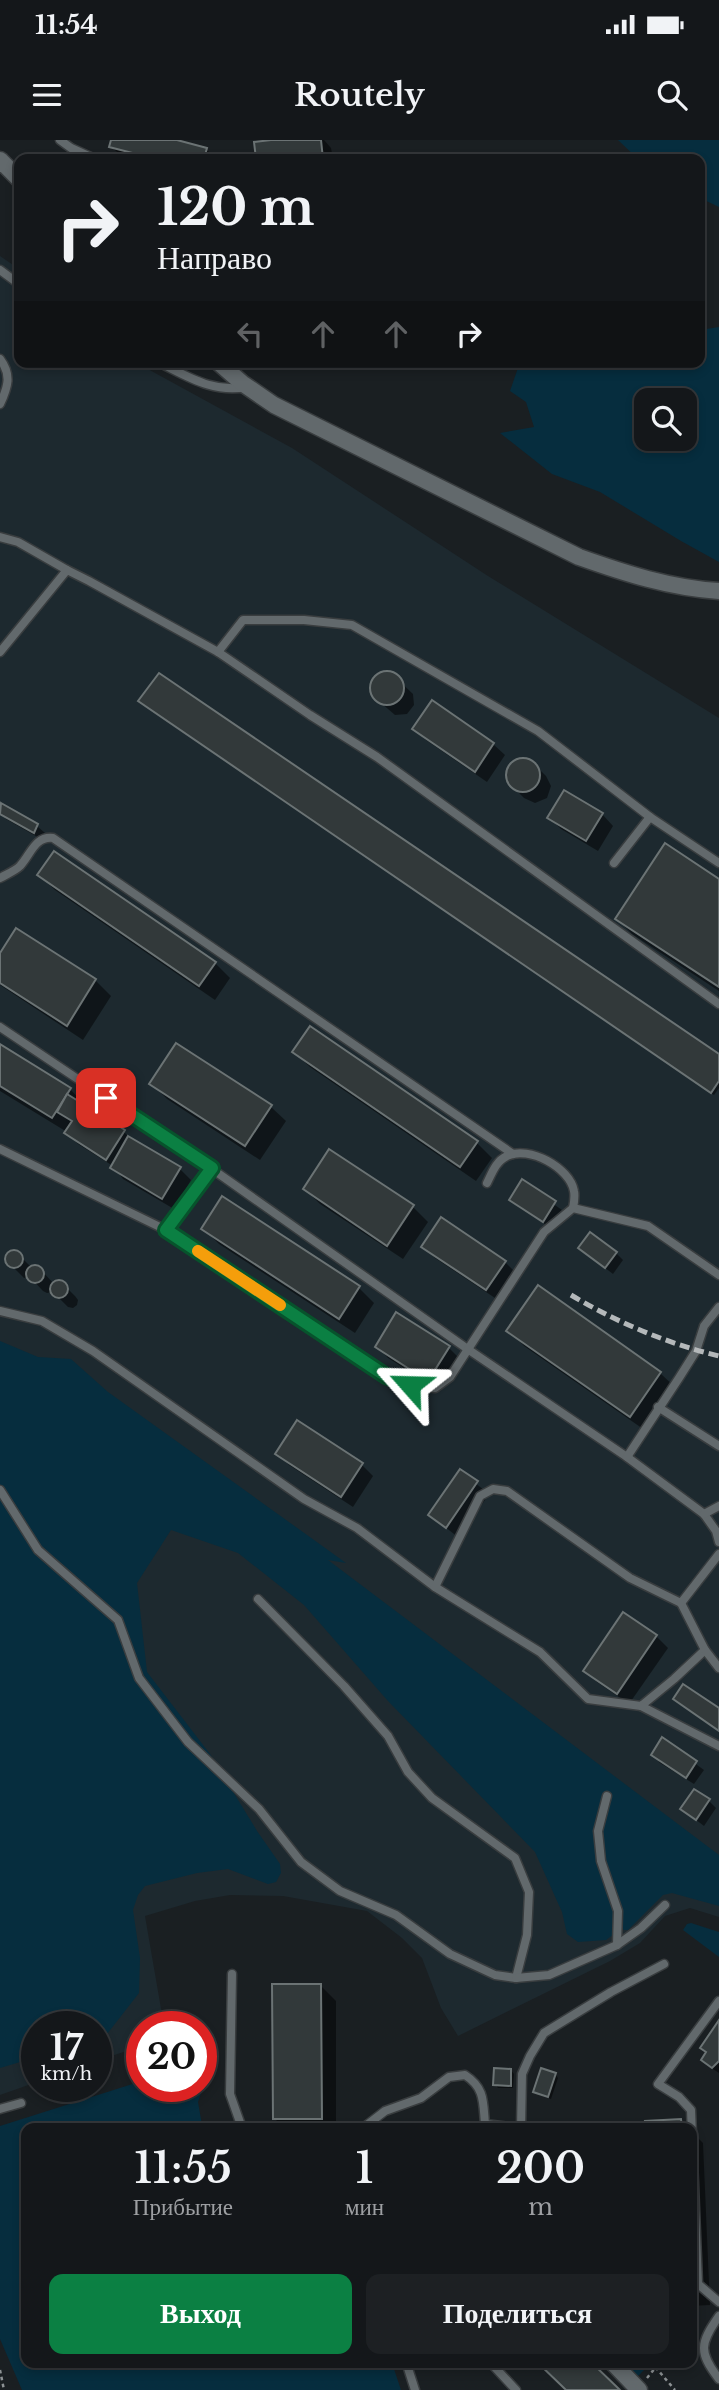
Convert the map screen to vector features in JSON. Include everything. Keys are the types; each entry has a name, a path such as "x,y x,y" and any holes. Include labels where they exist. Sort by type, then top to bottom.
{"street":[{"path":"0,160 14,174"},
{"path":"225,368 274,405 579,557 664,584 719,591"},
{"path":"617,2368 639,2390"}],"lane":[{"path":"60,140 84,154"},
{"path":"0,359 8,373 8,382 0,404"},
{"path":"170,368 208,386 229,390 248,387"},
{"path":"0,537 18,542 218,652 377,757 719,1004"},
{"path":"0,652 67,570"},
{"path":"218,652 243,620 304,620 352,625 538,731 650,817 719,863"},
{"path":"614,863 650,817"},
{"path":"0,878 18,868 38,841 45,837 53,838 513,1154"},
{"path":"0,1027 212,1168 469,1350 626,1457 704,1514 716,1531 719,1542"},
{"path":"0,1149 166,1230 386,1376 410,1385 435,1388 450,1377 469,1350 544,1232 573,1208 575,1192 568,1178 544,1158 530,1153 505,1157 496,1165 487,1183"},
{"path":"166,1230 212,1168"},
{"path":"573,1208 648,1226 719,1275"},
{"path":"626,1457 696,1351 704,1326 719,1307"},
{"path":"0,1311 41,1321 93,1351 304,1499 358,1528 435,1587 540,1652 589,1699 641,1706 719,1746"},
{"path":"658,1407 719,1446"},
{"path":"435,1587 480,1496 493,1489 507,1491 630,1578 681,1603 705,1650 719,1668"},
{"path":"0,1490 38,1550 118,1620 139,1678 188,1742 259,1809 301,1862 340,1891 396,1915 450,1954 495,1975 516,1978 549,1975 617,1945 641,1928 665,1905"},
{"path":"704,1514 719,1506"},
{"path":"681,1603 719,1554"},
{"path":"258,1599 344,1686 388,1737 408,1772 432,1798 515,1858 529,1892 527,1935 516,1978"},
{"path":"641,1706 705,1650"},
{"path":"607,1796 598,1831 601,1861 618,1910 617,1945"},
{"path":"519,2123 522,2074 544,2033 664,1964"},
{"path":"232,1974 230,2094 240,2123"},
{"path":"692,2123 691,2110 679,2097 658,2084 719,2001"},
{"path":"369,2123 385,2111 421,2098 449,2077 465,2075 478,2083 484,2123"},
{"path":"0,2109 21,2103"},
{"path":"697,2259 698,2284 719,2302"},
{"path":"719,2316 707,2333 702,2348 707,2363 719,2379"},
{"path":"408,2368 415,2390"},
{"path":"496,2368 516,2390"}],"path":[{"path":"656,2368 675,2390"},
{"path":"0,2370 4,2390"}],"shaded area":[{"path":"618,140 719,140 719,207 705,200 705,154 633,154"},
{"path":"0,256 14,266 14,368 146,368 292,448 488,576 719,718 719,1917 690,1908 665,1916 640,1943 610,1961 458,2036 441,2008 422,1958 402,1938 367,1911 283,1896 230,1895 195,1901 145,1916 161,2011 126,2011 126,2051 112,2056 112,2011 21,2011 21,2088 0,2095"},
{"path":"719,327 719,562 600,492 552,474 500,433 534,427 526,402 510,391 518,368 705,368 705,329"},
{"path":"0,1341 38,1357 71,1359 108,1392 346,1563 328,1560 719,1855 719,1906 672,1893 663,1895 628,1930 624,1930 621,1927 616,1891 596,1831 615,1910 614,1934 606,1940 578,1942 567,1934 562,1912 535,1852 388,1701 304,1605 238,1553 171,1530 137,1583 147,1672 210,1754 280,1864 281,1873 276,1882 268,1884 228,1869 197,1873 145,1886 138,1895 133,1910 140,1958 139,1993 112,2028 112,2011 21,2011 21,2062 0,2068"},
{"path":"691,1923 719,1932 719,1957 683,1930"},
{"path":"126,2086 126,2102 198,2102 202,2123 21,2123 21,2368 394,2368 401,2390 22,2390 0,2339 0,2126 76,2102 112,2102 112,2091"},
{"path":"627,2368 646,2368 637,2377"}],"building":[{"path":"111,140 177,140 207,148 205,154 136,154 109,147"},
{"path":"321,140 322,154 255,154 254,142"},
{"path":"387,671 399,676 404,688 399,700 387,705 375,700 370,688 375,676"},
{"path":"159,673 719,1054 719,1081 711,1093 138,701"},
{"path":"432,700 494,743 475,772 412,729"},
{"path":"523,758 535,763 540,775 535,787 523,792 511,787 506,775 511,763"},
{"path":"564,790 603,813 586,841 547,818"},
{"path":"1,803 38,824 34,833 0,814"},
{"path":"665,843 719,879 719,987 615,919"},
{"path":"54,851 216,962 199,986 37,875"},
{"path":"16,928 96,979 67,1026 0,983 0,953"},
{"path":"310,1026 478,1141 460,1167 292,1052"},
{"path":"176,1043 272,1105 245,1146 149,1084"},
{"path":"0,1044 71,1088 52,1118 0,1086"},
{"path":"67,1094 125,1130 106,1160 64,1133 72,1121 57,1112"},
{"path":"128,1136 181,1167 162,1199 110,1168"},
{"path":"329,1149 414,1205 387,1246 303,1189"},
{"path":"522,1179 556,1201 543,1222 509,1200"},
{"path":"222,1196 360,1286 339,1319 201,1229"},
{"path":"441,1217 506,1261 486,1290 421,1247"},
{"path":"590,1232 617,1252 605,1268 578,1248"},
{"path":"14,1250 20,1253 23,1259 20,1265 14,1268 8,1265 5,1259 8,1253"},
{"path":"35,1265 41,1268 44,1274 41,1280 35,1283 29,1280 26,1274 29,1268"},
{"path":"59,1280 65,1283 68,1289 65,1295 59,1298 53,1295 50,1289 53,1283"},
{"path":"538,1285 661,1372 630,1417 506,1331"},
{"path":"396,1312 450,1346 428,1381 375,1347"},
{"path":"297,1420 363,1463 341,1497 275,1454"},
{"path":"460,1469 478,1481 446,1528 428,1515"},
{"path":"623,1612 657,1635 617,1694 583,1671"},
{"path":"683,1684 719,1708 719,1731 673,1699"},
{"path":"662,1737 697,1761 686,1778 651,1755"},
{"path":"694,1789 710,1799 696,1820 680,1809"},
{"path":"272,1984 321,1984 322,2119 273,2119"},
{"path":"719,2020 719,2061 712,2068 701,2060 706,2052 700,2048"},
{"path":"494,2068 511,2069 511,2086 493,2085"},
{"path":"541,2068 556,2073 548,2097 533,2092"},
{"path":"681,2119 681,2123 645,2123"},
{"path":"543,2368 597,2368 620,2390 566,2390"}],"railway":[{"path":"571,1295 606,1315 643,1331 719,1356"}],"slow traffic":[{"path":"198,1251 280,1305"}],"route":[{"path":"106,1098 212,1168 166,1230 386,1376 410,1385"}]}
